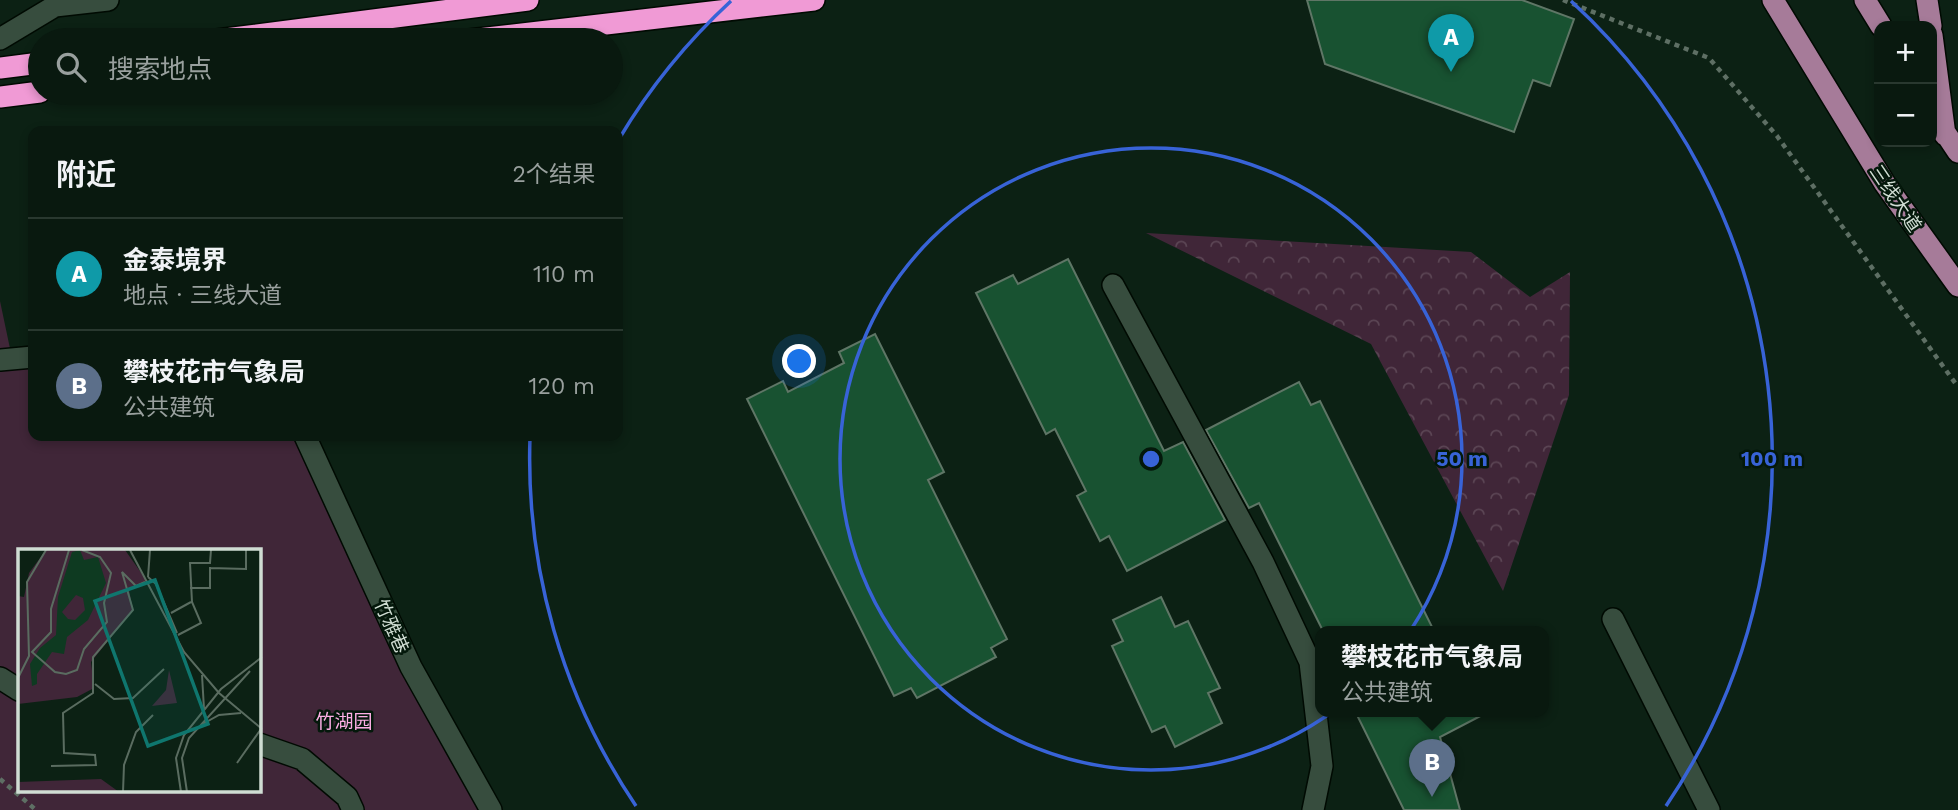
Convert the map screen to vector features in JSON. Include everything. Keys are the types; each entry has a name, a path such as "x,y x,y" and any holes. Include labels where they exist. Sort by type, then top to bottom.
{"highway":[{"path":"310,28 528,0"},
{"path":"572,28 814,0"},
{"path":"0,68 28,64"},
{"path":"0,97 28,94"}],"main road":[{"name":"三线大道","path":"1773,0 1885,184 1958,286"},
{"path":"1865,0 1878,21"},
{"path":"1927,0 1930,21"},
{"path":"1937,73 1945,135"},
{"path":"1937,121 1958,152"}],"street":[{"path":"0,39 55,6 108,0"},
{"path":"1113,285 1263,562 1310,662 1315,705"},
{"path":"0,360 28,357"},
{"name":"竹雅巷","path":"307,441 411,667 491,810"},
{"path":"1613,619 1709,810"},
{"path":"0,678 18,689"},
{"path":"1313,810 1322,766 1316,717"},
{"path":"261,745 302,759 346,797 353,810"}],"path":[{"path":"1563,0 1709,58 1777,136 1958,387"},
{"path":"0,779 36,810"}],"green space":[{"path":"1146,233 1471,252 1530,297 1570,272 1569,395 1503,591 1371,344"},
{"name":"竹湖园","path":"0,301 12,358 28,357 28,441 307,441 491,810 0,810"}],"building":[{"path":"1307,0 1522,0 1574,19 1550,86 1533,80 1514,132 1325,64"},
{"path":"1068,259 1164,451 1183,442 1225,520 1127,571 1109,536 1100,541 1077,496 1086,491 1055,429 1046,434 976,293 1013,275 1018,284"},
{"path":"875,334 944,472 928,480 1007,639 991,648 996,657 917,698 911,688 894,696 747,399 783,381 788,392 844,363 839,352"},
{"path":"1299,382 1311,405 1320,401 1432,626 1320,626 1259,503 1249,508 1206,430"},
{"path":"1161,597 1175,627 1188,621 1220,688 1208,693 1222,723 1175,747 1165,726 1152,732 1112,646 1123,641 1113,620"},
{"path":"1358,717 1478,717 1440,737 1460,810 1404,810"}],"place":[{"name":"金泰境界","path":"1451,72"},
{"name":"攀枝花市气象局","path":"1432,797"}]}
